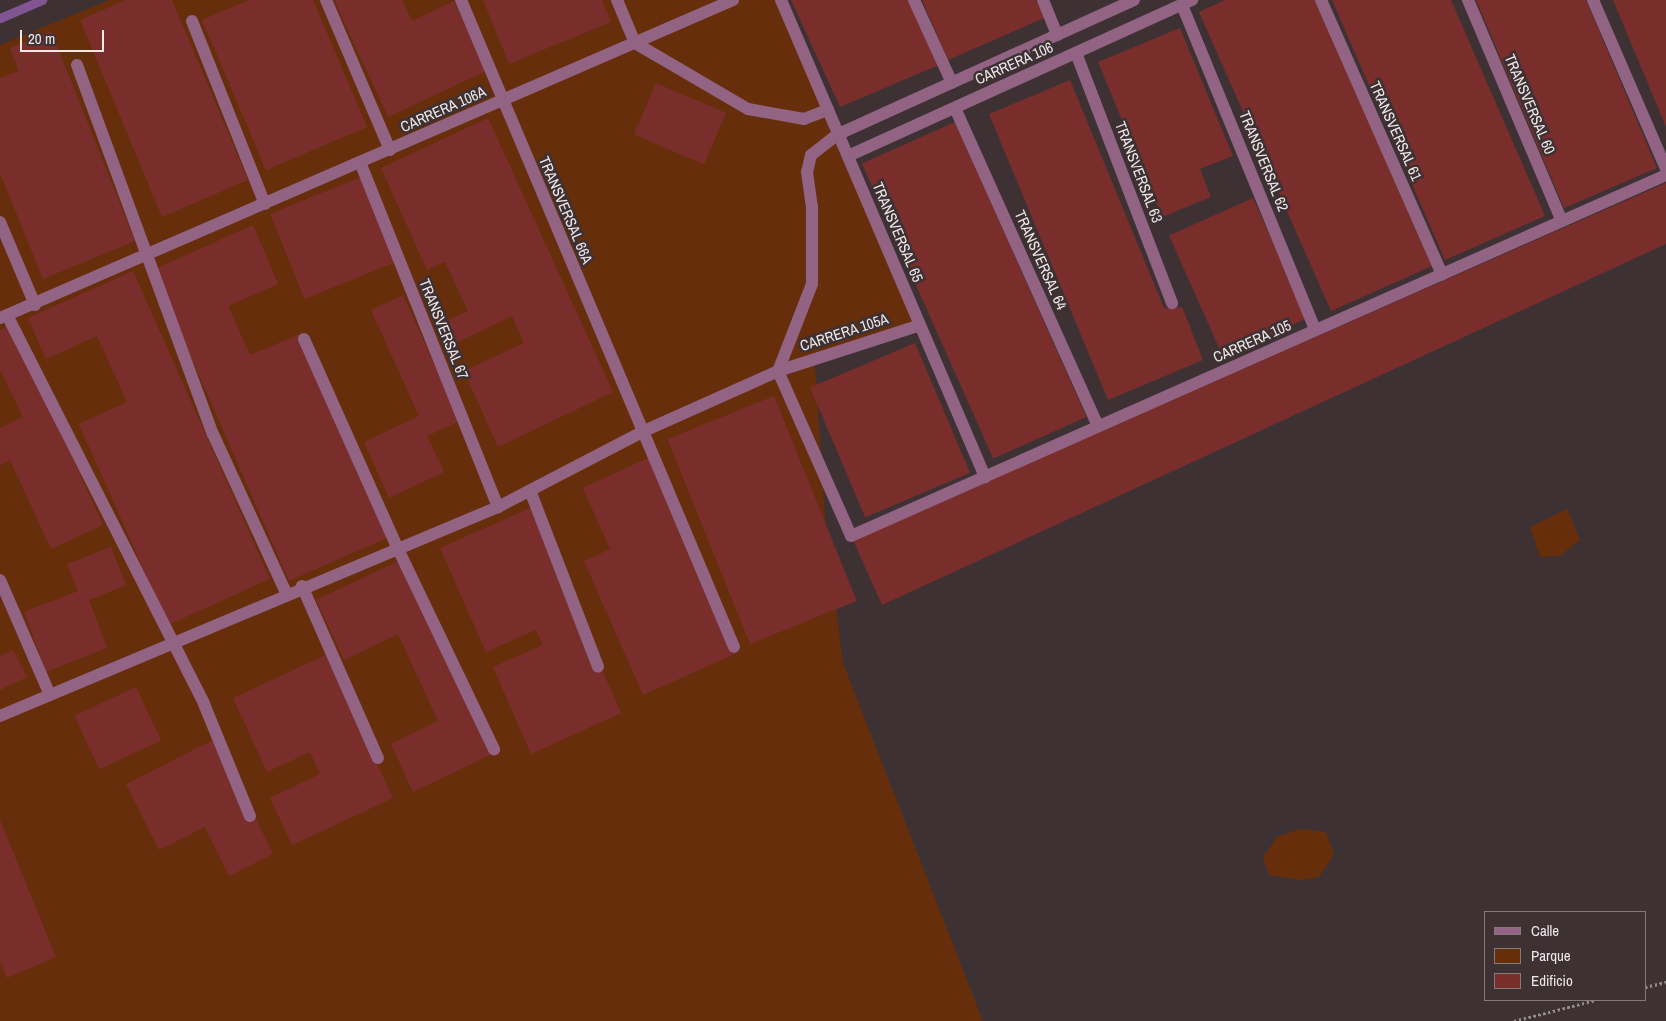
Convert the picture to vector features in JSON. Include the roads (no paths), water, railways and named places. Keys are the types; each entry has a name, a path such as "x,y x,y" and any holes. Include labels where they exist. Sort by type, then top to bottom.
{"street":[{"path":"326,0 390,150"},
{"name":"TRANSVERSAL 66A","path":"461,0 734,647"},
{"path":"617,0 635,43 748,109 804,120 828,110"},
{"name":"CARRERA 106A","path":"3,316 35,305 733,0"},
{"name":"TRANSVERSAL 65","path":"780,0 985,476"},
{"path":"914,0 952,83"},
{"path":"1043,0 1057,35"},
{"name":"CARRERA 106","path":"778,370 812,284 812,206 807,163 838,134 1134,0"},
{"name":"TRANSVERSAL 61","path":"1321,0 1442,274"},
{"name":"TRANSVERSAL 60","path":"1468,0 1562,221"},
{"path":"1593,0 1666,169"},
{"name":"CARRERA 106","path":"848,156 1187,2"},
{"name":"TRANSVERSAL 62","path":"1187,2 1315,330"},
{"path":"192,21 265,204"},
{"name":"TRANSVERSAL 63","path":"1076,53 1172,303"},
{"path":"77,65 213,434 286,593"},
{"name":"TRANSVERSAL 64","path":"955,108 1098,426"},
{"name":"TRANSVERSAL 67","path":"360,162 498,507"},
{"name":"CARRERA 105","path":"778,370 851,536 1666,175"},
{"path":"0,222 35,305"},
{"path":"3,316 174,643 250,816"},
{"name":"CARRERA 105A","path":"0,716 174,643 302,586 398,551 530,493 644,432 778,370 920,325"},
{"path":"304,340 398,551 494,749"},
{"path":"530,493 598,666"},
{"path":"0,580 50,695"},
{"path":"302,586 378,758"}],"waterway":[{"path":"0,18 42,0"}]}
